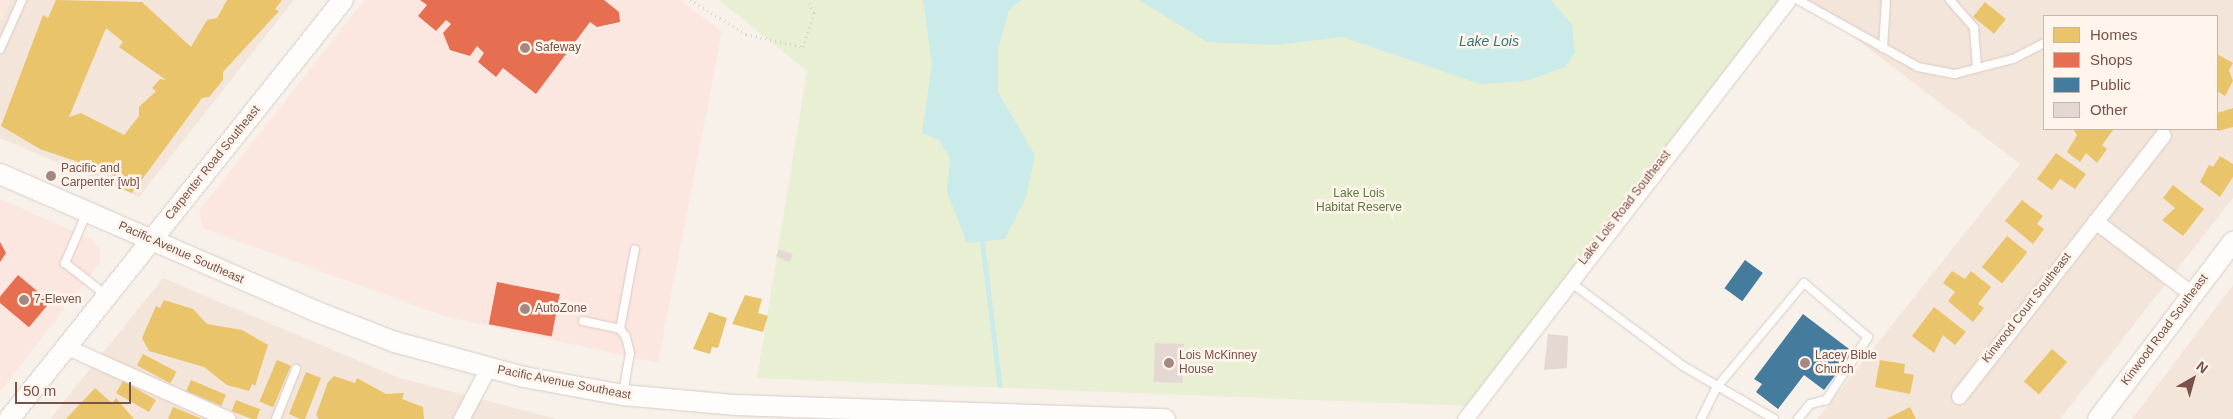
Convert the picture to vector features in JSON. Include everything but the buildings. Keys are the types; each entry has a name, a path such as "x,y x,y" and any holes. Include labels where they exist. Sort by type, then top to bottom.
{"main road":[{"name":"Carpenter Road Southeast","path":"15,416 107,296 343,0"},
{"name":"Pacific Avenue Southeast","path":"0,174 386,338 488,368 623,395 734,406 928,415 1165,419"},
{"name":"Kinwood Road Southeast","path":"2098,419 2233,242"}],"street":[{"name":"Lake Lois Road Southeast","path":"1465,419 1569,280 1788,0"},
{"name":"Kinwood Court Southeast","path":"1959,396 2163,135"},
{"path":"2096,221 2192,294"},
{"path":"67,347 228,419"},
{"path":"461,419 488,368"}],"lane":[{"path":"0,49 22,0"},
{"path":"1798,0 1918,67 1955,74 2014,59 2043,44"},
{"path":"1883,48 1886,0"},
{"path":"1950,0 1974,28 1977,68"},
{"path":"87,212 65,263 107,296"},
{"path":"623,395 630,353 620,329 635,249"},
{"path":"1569,280 1716,388 1774,419"},
{"path":"1701,419 1716,388 1804,283 1868,337 1826,400 1810,404 1798,419"},
{"path":"583,321 620,329"},
{"path":"276,419 296,369"}],"path":[{"path":"690,0 746,34 803,47 814,13 807,0"}],"shaded area":[{"path":"0,0 11,0 0,22"},
{"path":"11,0 294,0 139,197 0,138 0,22"},
{"path":"364,0 680,0 722,32 658,363 447,317 202,228 199,211"},
{"path":"1805,0 2233,0 2233,198 2060,419 1817,419 2020,164"},
{"path":"0,199 92,239 100,250 99,264 0,392"},
{"path":"163,278 399,378 557,419 50,419"},
{"path":"2233,285 2233,419 2132,419"}],"green space":[{"name":"Lake Lois Habitat Reserve","path":"719,0 1779,0 1468,406 757,378 807,71"}],"water":[{"path":"923,0 1022,0 1009,10 998,48 998,92 1035,155 1026,197 1005,239 967,243 947,192 950,158 939,140 922,133 932,64"},
{"name":"Lake Lois","path":"1139,0 1551,0 1572,24 1575,53 1565,67 1525,81 1480,84 1342,37 1276,45 1207,42"}],"waterway":[{"path":"982,237 1000,385"}],"place":[{"name":"Safeway","path":"525,48"},
{"name":"Pacific and Carpenter [wb]","path":"51,176"},
{"name":"7-Eleven","path":"24,300"},
{"name":"AutoZone","path":"525,309"},
{"name":"Lois McKinney House","path":"1169,363"},
{"name":"Lacey Bible Church","path":"1805,363"}]}
